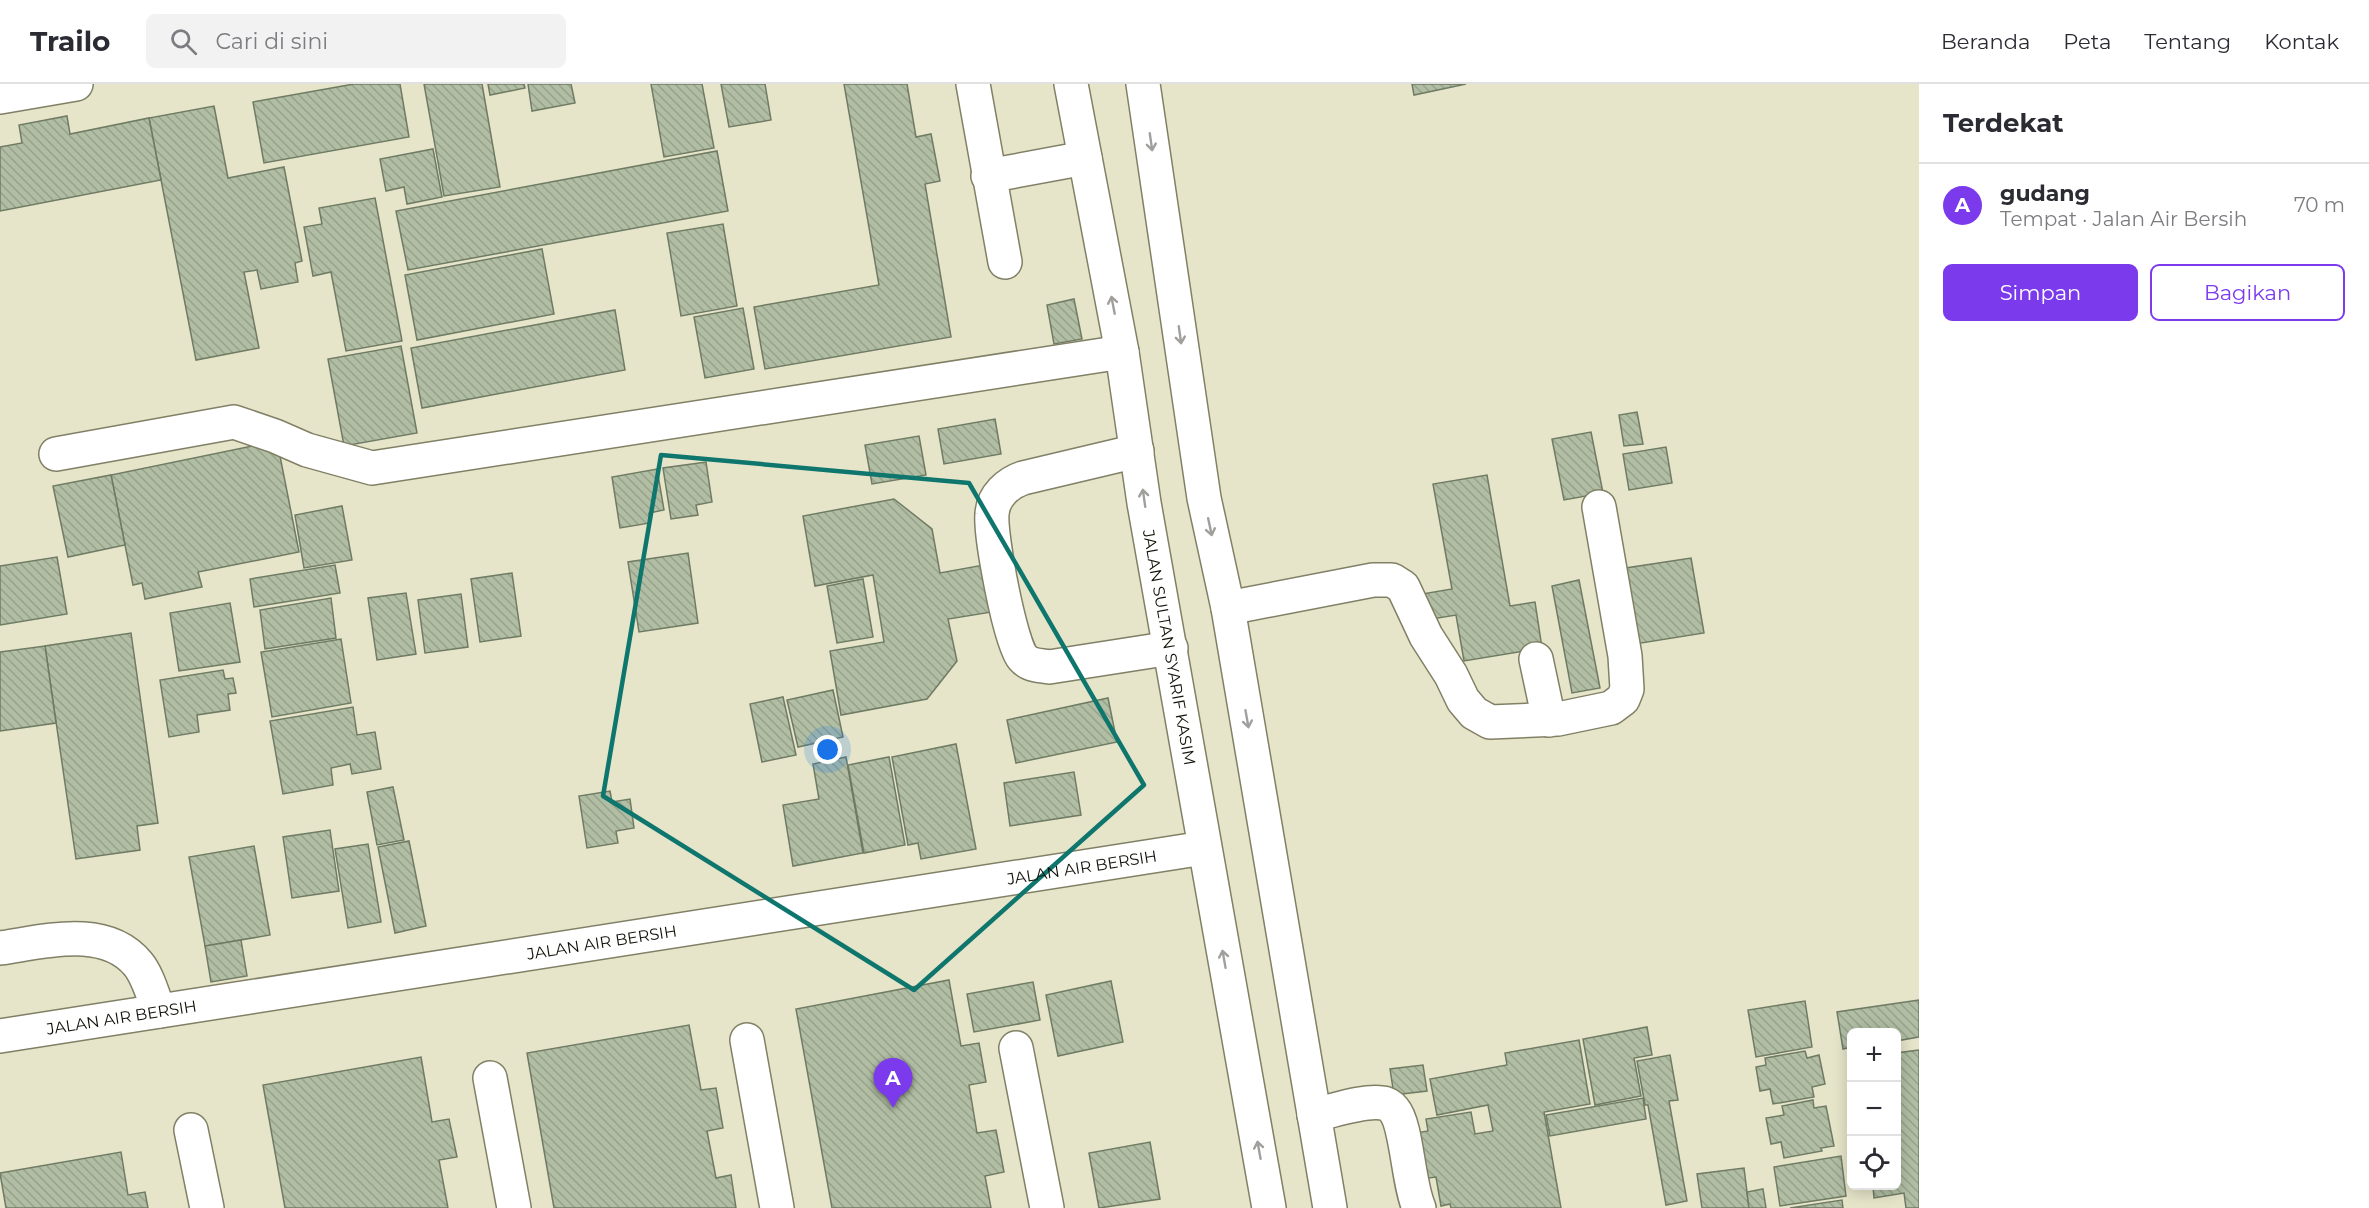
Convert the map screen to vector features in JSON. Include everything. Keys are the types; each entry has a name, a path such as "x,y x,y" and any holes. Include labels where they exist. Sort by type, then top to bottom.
{"street":[{"path":"0,97 76,84"},
{"path":"973,84 1005,262"},
{"name":"JALAN SULTAN SYARIF KASIM","path":"1071,84 1122,351 1144,503 1269,1208"},
{"path":"1143,84 1204,498 1228,608 1330,1208"},
{"path":"988,176 1085,158"},
{"path":"56,454 234,422 307,450 372,468 1122,351"},
{"path":"1137,451 1009,483 997,498 992,513 1001,584 1013,640 1023,658 1031,664 1049,667 1171,648"},
{"path":"1228,608 1373,580 1392,580 1403,587 1426,636 1451,675 1463,700 1474,713 1490,722 1549,720 1611,708 1623,699 1627,689 1625,656 1599,507"},
{"path":"1536,659 1549,720"},
{"name":"JALAN AIR BERSIH","path":"0,1036 1204,848"},
{"path":"0,948 58,940 93,940 117,946 138,964 159,1011"},
{"path":"747,1040 777,1208"},
{"path":"1016,1048 1047,1208"},
{"path":"490,1078 514,1208"},
{"path":"1314,1115 1373,1102 1386,1103 1394,1110 1400,1122 1413,1195 1419,1208"},
{"path":"191,1130 207,1208"}],"highlighted area":[{"path":"661,455 969,483 1144,785 914,990 603,796"}],"building":[{"path":"354,84 400,84 409,137 264,163 253,102"},
{"path":"424,84 482,84 500,187 444,196"},
{"path":"488,84 524,84 525,88 490,95"},
{"path":"528,84 571,84 575,103 532,111"},
{"path":"651,84 702,84 714,148 664,157"},
{"path":"721,84 765,84 771,120 729,127"},
{"path":"844,84 907,84 916,137 931,134 940,181 925,184 951,337 765,369 754,307 879,285"},
{"path":"1412,84 1466,84 1414,95"},
{"path":"214,106 228,178 284,167 302,261 295,263 298,282 261,289 257,270 244,272 259,348 196,360 149,118"},
{"path":"67,116 70,134 149,118 161,180 0,211 0,147 22,143 19,125"},
{"path":"433,149 442,197 407,204 404,187 386,191 380,159"},
{"path":"717,151 728,211 408,270 396,211"},
{"path":"375,198 402,341 346,351 331,272 313,276 304,227 322,224 319,208"},
{"path":"723,224 737,306 681,316 667,233"},
{"path":"542,249 554,314 417,340 405,275"},
{"path":"1074,299 1082,339 1054,344 1047,305"},
{"path":"743,308 754,369 705,378 694,317"},
{"path":"615,310 625,370 422,408 411,348"},
{"path":"401,346 417,433 344,446 328,359"},
{"path":"1637,412 1643,444 1624,446 1619,415"},
{"path":"995,419 1001,454 944,464 938,429"},
{"path":"1591,432 1603,493 1564,500 1552,439"},
{"path":"919,436 926,475 872,484 865,445"},
{"path":"277,441 299,552 198,572 202,587 145,599 142,583 133,585 111,475"},
{"path":"1666,447 1672,483 1629,490 1623,454"},
{"path":"706,462 712,502 696,505 698,515 671,519 663,468"},
{"path":"657,469 664,510 649,513 650,523 620,528 612,477"},
{"path":"111,475 125,545 68,557 53,486"},
{"path":"1487,475 1510,606 1535,602 1542,648 1464,661 1456,615 1426,620 1422,594 1452,589 1433,484"},
{"path":"894,499 932,529 940,573 989,564 998,611 948,619 957,661 927,699 841,715 830,651 884,642 873,575 815,586 803,516"},
{"path":"342,506 352,560 304,568 295,515"},
{"path":"688,553 698,623 639,632 628,562"},
{"path":"57,557 67,614 0,625 0,566"},
{"path":"1691,558 1704,633 1629,645 1626,568"},
{"path":"335,565 340,593 254,607 250,579"},
{"path":"512,573 521,636 480,642 471,579"},
{"path":"863,579 873,637 837,643 827,586"},
{"path":"1579,580 1600,688 1572,693 1552,586"},
{"path":"406,593 416,654 377,660 368,598"},
{"path":"461,594 468,647 425,653 418,600"},
{"path":"331,598 336,638 265,649 260,610"},
{"path":"230,603 240,662 179,671 170,613"},
{"path":"131,633 158,823 137,826 140,850 76,859 45,646"},
{"path":"341,639 351,703 272,717 261,652"},
{"path":"45,646 56,723 0,731 0,652"},
{"path":"223,670 225,679 233,678 236,693 228,694 230,710 197,715 199,732 169,737 160,680"},
{"path":"833,690 843,737 798,747 787,700"},
{"path":"783,697 796,755 762,762 750,704"},
{"path":"1108,698 1117,742 1016,763 1007,720"},
{"path":"353,707 357,735 375,732 381,769 352,774 350,764 331,768 333,785 283,794 270,721"},
{"path":"956,744 976,849 921,859 918,843 908,845 892,757"},
{"path":"846,757 863,853 793,866 783,805 819,799 813,764"},
{"path":"889,757 905,845 864,853 848,765"},
{"path":"1074,772 1081,815 1010,826 1004,783"},
{"path":"393,787 404,840 377,845 367,792"},
{"path":"610,791 612,802 630,799 634,828 616,831 618,843 587,848 579,796"},
{"path":"330,830 339,891 292,898 283,837"},
{"path":"409,841 426,926 395,933 378,847"},
{"path":"368,844 381,922 348,928 335,849"},
{"path":"254,846 270,935 205,946 189,857"},
{"path":"241,940 247,976 211,982 205,946"},
{"path":"949,980 961,1046 979,1043 986,1082 969,1085 977,1133 996,1130 1004,1172 985,1176 991,1208 832,1208 796,1009"},
{"path":"1111,981 1123,1042 1058,1056 1046,995"},
{"path":"1033,982 1040,1020 974,1032 967,994"},
{"path":"1919,1000 1919,1037 1901,1040 1901,1028 1847,1028 1847,1048 1843,1049 1837,1012"},
{"path":"1805,1001 1812,1047 1756,1057 1748,1010"},
{"path":"689,1025 701,1090 716,1088 723,1128 707,1131 716,1178 731,1175 736,1208 554,1208 527,1053"},
{"path":"1647,1027 1652,1055 1634,1058 1641,1096 1595,1105 1583,1039"},
{"path":"1579,1040 1590,1104 1544,1112 1561,1208 1451,1208 1450,1204 1441,1206 1436,1177 1413,1180 1405,1135 1428,1131 1426,1119 1471,1112 1475,1134 1493,1131 1488,1105 1437,1115 1430,1079 1507,1065 1505,1053"},
{"path":"1919,1050 1919,1208 1906,1208 1904,1193 1874,1198 1873,1190 1901,1190 1901,1052"},
{"path":"1805,1051 1807,1058 1819,1055 1825,1084 1812,1087 1814,1097 1773,1104 1770,1089 1760,1091 1756,1067 1766,1065 1765,1058"},
{"path":"1670,1055 1678,1100 1669,1101 1687,1201 1666,1205 1648,1105 1645,1105 1637,1061"},
{"path":"421,1057 432,1122 449,1119 457,1157 439,1160 448,1208 285,1208 263,1085"},
{"path":"1423,1065 1427,1091 1394,1095 1390,1069"},
{"path":"1643,1098 1646,1119 1550,1136 1546,1115"},
{"path":"1813,1100 1814,1108 1826,1106 1834,1146 1821,1148 1822,1151 1784,1158 1781,1142 1771,1144 1766,1118 1784,1115 1782,1106"},
{"path":"1150,1142 1160,1199 1099,1208 1089,1153"},
{"path":"121,1152 128,1195 145,1192 148,1208 6,1208 0,1173"},
{"path":"1841,1156 1846,1196 1780,1206 1774,1167"},
{"path":"1744,1168 1749,1208 1702,1208 1697,1174"},
{"path":"1763,1189 1766,1208 1749,1208 1747,1192"},
{"path":"1842,1200 1843,1208 1790,1208"}],"place":[{"name":"gudang","path":"893,1108"}]}
